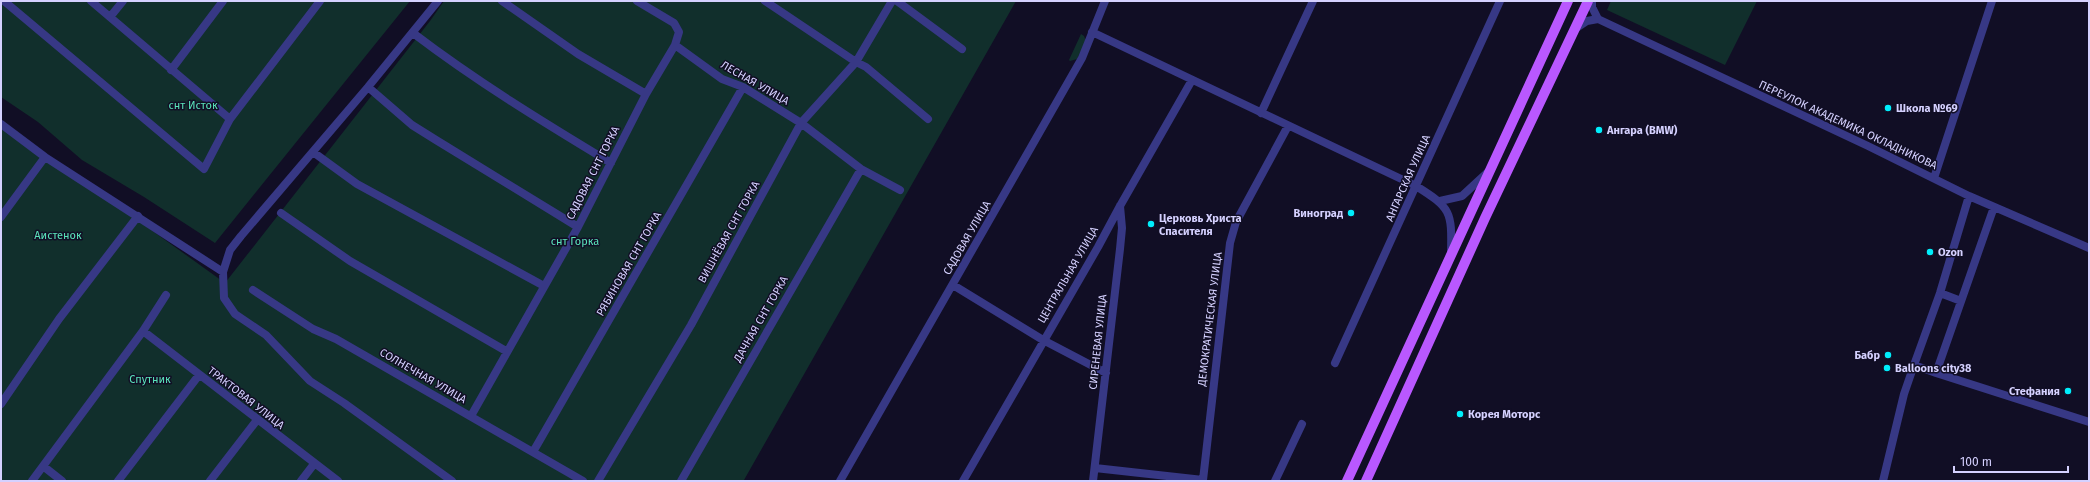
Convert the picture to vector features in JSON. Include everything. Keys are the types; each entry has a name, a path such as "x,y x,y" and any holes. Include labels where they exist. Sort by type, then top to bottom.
{"main road":[{"path":"1347,481 1568,1"},
{"path":"1366,481 1485,218 1588,1"}],"street":[{"path":"4,1 204,169 230,119 320,1"},
{"path":"91,1 230,119"},
{"path":"110,17 123,1"},
{"path":"172,70 223,1"},
{"path":"438,1 368,87 241,236 230,250 223,272 224,298 235,314 266,335 310,381 344,402 452,481"},
{"path":"502,1 578,54 646,94"},
{"path":"637,1 674,23 679,32 675,44"},
{"path":"765,1 856,62 866,67 928,118"},
{"name":"ВИШНЁВАЯ СНТ ГОРКА","path":"598,481 691,326 801,123 856,62 892,1"},
{"path":"897,1 962,50"},
{"name":"САДОВАЯ УЛИЦА","path":"840,481 1082,58 1105,1"},
{"path":"1261,113 1314,1"},
{"name":"АНГАРСКАЯ УЛИЦА","path":"1335,363 1500,1"},
{"path":"1575,29 1587,21 1598,19 1592,7 1592,1"},
{"path":"1934,178 1992,1"},
{"name":"ПЕРЕУЛОК АКАДЕМИКА ОКЛАДНИКОВА","path":"1598,19 1969,196 2089,248"},
{"path":"1092,32 1416,186 1440,201 1446,209 1449,218 1451,253"},
{"path":"413,33 444,57 516,106 611,164"},
{"name":"САДОВАЯ СНТ ГОРКА","path":"471,416 506,351 578,227 646,94 675,44"},
{"name":"ЛЕСНАЯ УЛИЦА","path":"675,44 722,79 743,87 801,123 861,169 900,190"},
{"name":"ЦЕНТРАЛЬНАЯ УЛИЦА","path":"963,481 1192,80"},
{"path":"368,87 412,125 578,227"},
{"name":"РЯБИНОВАЯ СНТ ГОРКА","path":"533,452 743,87"},
{"path":"1,124 44,157 223,272"},
{"name":"ДЕМОКРАТИЧЕСКАЯ УЛИЦА","path":"1095,468 1205,481 1229,246 1236,222 1288,126"},
{"path":"313,152 357,184 544,286"},
{"path":"1,217 44,157"},
{"name":"ДАЧНАЯ СНТ ГОРКА","path":"681,481 861,169"},
{"path":"1440,201 1462,196 1488,172"},
{"path":"1883,481 1903,401 1914,365 1940,293 1969,196"},
{"name":"СИРЕНЕВАЯ УЛИЦА","path":"1093,481 1120,249 1122,228 1120,206"},
{"path":"1936,373 1994,207"},
{"path":"280,213 350,261 506,351"},
{"path":"1,404 59,319 138,216"},
{"path":"953,285 1043,340 1106,372"},
{"name":"СОЛНЕЧНАЯ УЛИЦА","path":"253,290 313,329 336,339 583,481"},
{"path":"1940,293 1961,301"},
{"path":"32,481 143,331 166,295"},
{"name":"ТРАКТОВАЯ УЛИЦА","path":"143,331 338,481"},
{"path":"1914,365 2089,422"},
{"path":"118,481 199,375"},
{"path":"210,481 257,420"},
{"path":"1275,481 1302,424"},
{"path":"301,481 314,464"},
{"path":"43,466 62,481"}],"green space":[{"name":"снт Исток","path":"1,1 410,1 215,243 144,197 82,160 38,122 1,97"},
{"name":"снт Горка","path":"444,1 1016,1 744,480 745,481 1,481 1,122 225,283 430,21"},
{"path":"1611,1 1757,1 1725,65 1607,10"},
{"path":"1081,34 1084,36 1086,41 1077,59 1070,61 1069,60"}],"place":[{"name":"Школа №69","path":"1888,108"},
{"name":"Ангара (BMW)","path":"1599,130"},
{"name":"Виноград","path":"1351,213"},
{"name":"Церковь Христа Спасителя","path":"1151,224"},
{"name":"Ozon","path":"1930,252"},
{"name":"Бабр","path":"1888,355"},
{"name":"Balloons city38","path":"1887,368"},
{"name":"Стефания","path":"2068,391"},
{"name":"Корея Моторс","path":"1460,414"}],"park label":[{"name":"Аистенок","path":"58,235"},
{"name":"Спутник","path":"150,379"}]}
